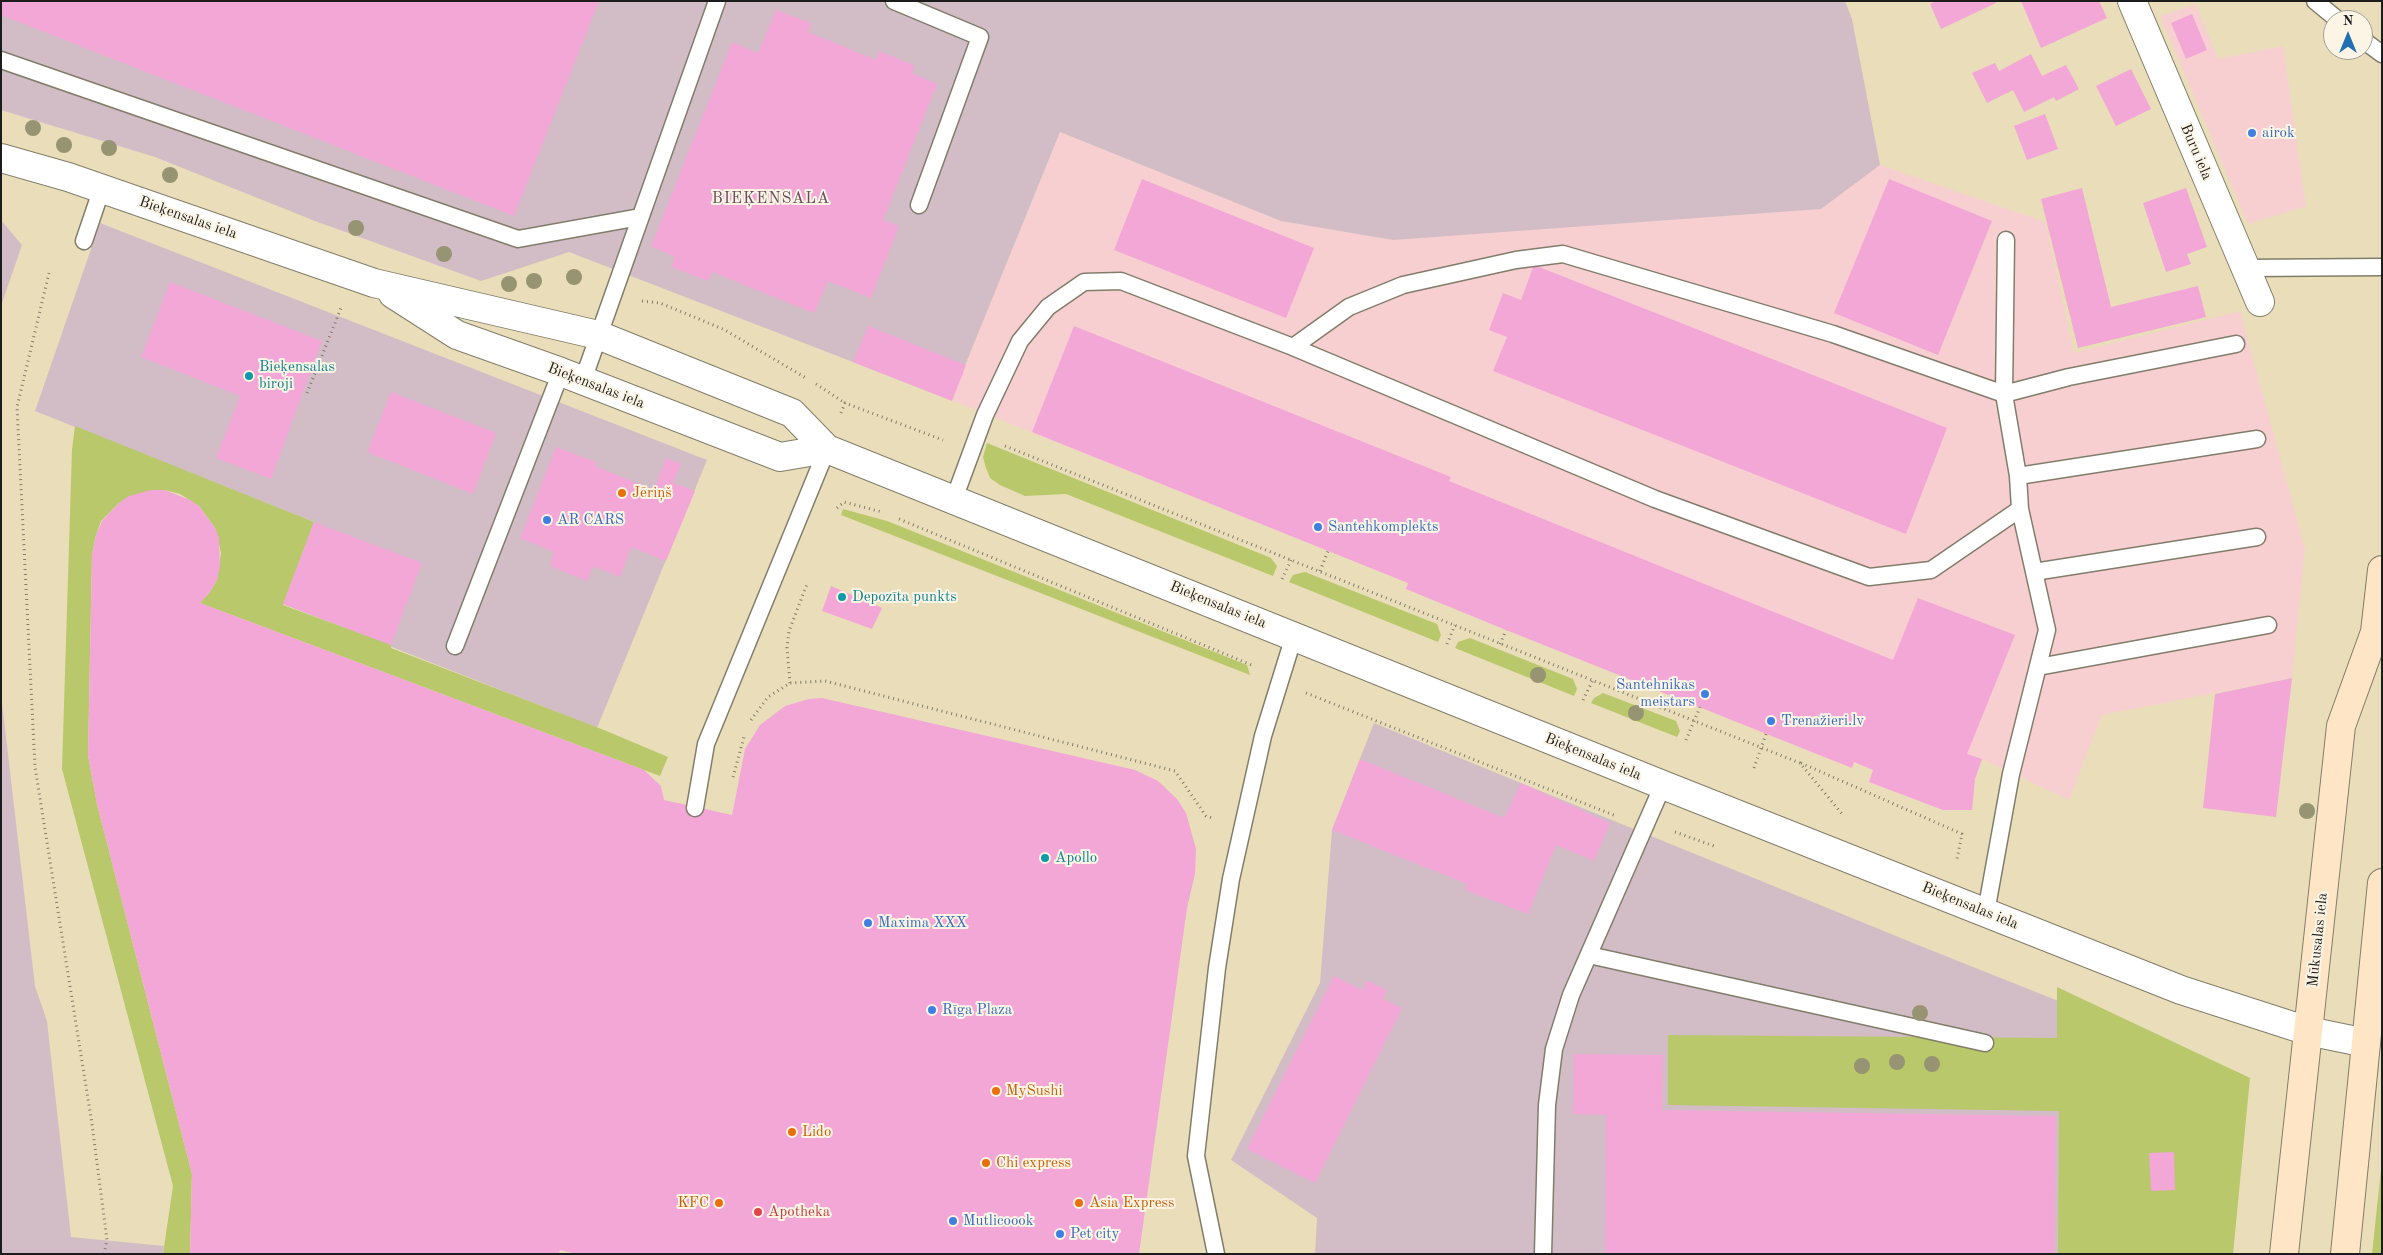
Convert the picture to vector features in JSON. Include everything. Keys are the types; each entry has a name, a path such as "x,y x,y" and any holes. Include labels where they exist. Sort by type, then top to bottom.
{"main road":[{"name":"Mūkusalas iela","path":"2284,1254 2342,726 2375,632 2382,570"},
{"name":"Mūkusalas iela","path":"2375,632 2382,660"},
{"path":"2345,1254 2382,883"}],"street":[{"name":"Buru iela","path":"2132,1 2260,302"},
{"name":"Bieķensalas iela","path":"1,158 102,188 374,283 598,334 792,413 827,449 1663,785 2181,990 2308,1031 2366,1043"},
{"name":"Bieķensalas iela","path":"374,283 457,335 572,376 780,457 827,449"}],"lane":[{"path":"455,646 572,376 598,334 717,1"},
{"path":"894,1 980,37 919,205"},
{"path":"2315,1 2326,10"},
{"path":"1,60 518,239 640,217"},
{"path":"84,241 102,188"},
{"path":"1986,912 2011,774 2047,630 2020,509 2018,476 2004,394 2006,240"},
{"path":"1293,347 1349,307 1403,285 1516,260 1563,254 1832,334 2004,394 2069,377 2236,344"},
{"path":"2245,268 2382,267"},
{"path":"954,499 976,438 1020,341 1048,307 1084,282 1120,281 1293,347 1655,499 1869,577 1931,570 2020,509"},
{"path":"2018,476 2258,439"},
{"path":"695,808 706,744 827,449"},
{"path":"2034,572 2257,537"},
{"path":"2038,667 2268,625"},
{"path":"1216,1254 1196,1156 1217,968 1231,879 1263,736 1294,636"},
{"path":"1543,1254 1547,1105 1554,1049 1571,995 1663,785"},
{"path":"1589,955 1985,1043"}],"path":[{"path":"49,273 17,407 35,767 92,1124 107,1240 104,1254"},
{"path":"307,393 342,305 351,309"},
{"path":"827,449 845,402 941,441 976,438 989,439 1800,763 1962,834 1957,859"},
{"path":"809,495 835,510 844,502 889,515"},
{"path":"898,519 1209,646 1282,678 1310,695 1644,826 1681,834 1718,848"},
{"path":"1320,571 1328,551"},
{"path":"1282,579 1291,560"},
{"path":"790,683 787,648 789,631 810,575"},
{"path":"1447,644 1455,625"},
{"path":"1500,644 1506,630"},
{"path":"1583,700 1593,680"},
{"path":"731,785 746,728 756,711 768,697 790,683 825,681 1175,771 1206,816 1243,825"},
{"path":"1686,740 1700,707"},
{"path":"1754,768 1766,734"},
{"path":"1800,763 1842,814"}],"shaded area":[{"path":"1,1 1845,1 1852,19 1880,165 1821,209 1393,240 1281,221 1060,132 951,400 569,252 481,281 315,221 155,157 1,110"},
{"name":"airok","path":"2196,4 2218,59 2283,46 2306,206 2248,224 2160,16"},
{"path":"1060,132 1281,221 1821,209 1880,165 2045,222 2074,353 2240,311 2305,549 2292,678 2102,715 2069,800 1982,759 1975,779 1972,810 1943,810 1869,782 1873,770 1854,762 1852,768 1406,589 1408,583 951,400"},
{"path":"1,220 22,245 1,306"},
{"path":"100,223 707,460 597,728 283,604 314,522 35,411"},
{"path":"1,694 35,986 47,1021 71,1237 164,1246 163,1254 1,1254"},
{"path":"1374,723 1923,947 2244,1075 2239,1095 2225,1254 1315,1254 1317,1218 1231,1160 1320,983 1332,830"}],"green space":[{"path":"75,426 314,522 283,605 391,645 391,648 604,730 668,757 660,776 200,603 210,592 217,580 221,553 215,528 199,506 180,494 165,490 119,503 101,521 92,554 88,755 97,804 192,1174 190,1254 163,1254 173,1186 62,769 72,450"},
{"path":"987,443 1271,558 1277,566 1273,576 1066,494 1025,496 1000,485 990,478 986,468 983,457"},
{"path":"843,509 887,521 1247,665 1250,675 841,515"},
{"path":"1305,572 1437,624 1441,635 1438,642 1289,582 1293,575"},
{"path":"1470,638 1573,679 1577,689 1574,696 1455,648 1458,642"},
{"path":"1603,693 1676,721 1680,731 1677,737 1591,703 1594,698"},
{"path":"2057,987 2250,1078 2233,1254 2058,1254 2059,1111 1668,1105 1668,1035 2057,1038"},
{"path":"2382,1160 2382,1254 2372,1254"}],"building":[{"path":"1,1 599,1 514,216 1,15"},
{"path":"1936,1 1995,1 1996,3 1941,29 1930,4"},
{"path":"2021,1 2099,1 2107,18 2041,48"},
{"path":"776,10 811,23 808,32 876,60 879,51 915,66 912,73 937,84 883,220 899,226 871,298 828,281 814,313 712,272 708,281 671,267 675,257 651,246 732,42 758,53"},
{"path":"2192,14 2207,50 2186,59 2171,23"},
{"path":"2031,54 2042,76 2066,65 2079,89 2056,101 2054,97 2024,112 2013,90 1987,103 1972,73 1995,63 1999,71"},
{"path":"2131,69 2151,109 2116,126 2096,86"},
{"path":"2045,114 2058,149 2027,160 2014,126"},
{"path":"1142,179 1314,248 1286,318 1114,250"},
{"path":"1889,179 1992,221 1938,355 1834,313"},
{"path":"2082,188 2111,307 2198,286 2206,317 2078,348 2041,199"},
{"path":"2186,188 2207,247 2187,254 2191,264 2166,272 2143,203"},
{"path":"1534,265 1947,428 1906,534 1493,371 1507,337 1489,330 1503,293 1521,300"},
{"name":"Bieķensalas biroji","path":"170,282 322,341 271,479 216,458 240,396 141,357"},
{"path":"868,326 966,365 952,401 853,362"},
{"path":"1074,326 1451,477 1449,481 1893,660 1918,598 2015,635 1967,754 1982,759 1975,779 1972,810 1943,810 1869,782 1873,770 1854,762 1852,768 1506,630 1406,589 1408,583 1032,432"},
{"path":"391,392 496,433 473,494 367,452"},
{"path":"556,447 596,462 595,466 654,490 666,458 681,464 673,483 695,491 666,561 631,547 620,577 593,566 587,581 550,566 554,552 520,538"},
{"path":"151,490 165,490 190,500 199,506 215,528 219,538 220,566 217,580 210,592 200,603 644,770 661,786 664,800 732,815 745,749 760,725 785,706 809,699 822,698 1135,770 1158,781 1177,799 1186,813 1196,849 1195,874 1187,908 1139,1254 577,1254 560,1250 559,1254 190,1254 192,1174 97,804 88,755 92,554 96,535 102,521 119,503 129,496"},
{"path":"314,522 422,563 391,645 283,604"},
{"name":"Depozīta punkts","path":"831,586 882,608 872,629 822,611"},
{"path":"2292,678 2276,817 2203,808 2215,694"},
{"path":"1360,759 1504,818 1521,783 1610,823 1594,861 1556,845 1528,914 1465,890 1467,884 1332,830"},
{"path":"1334,976 1362,990 1367,980 1387,990 1383,999 1402,1008 1315,1183 1247,1149"},
{"path":"1574,1054 1663,1055 1662,1110 2056,1116 2054,1254 1605,1254 1606,1115 1573,1114"},
{"path":"2174,1152 2175,1190 2151,1191 2149,1153"}],"place":[{"name":"airok","path":"2252,133"},
{"name":"Bieķensalas biroji","path":"249,376"},
{"name":"Jēriņš","path":"622,493"},
{"name":"AR CARS","path":"547,520"},
{"name":"Santehkomplekts","path":"1318,527"},
{"name":"Depozīta punkts","path":"842,597"},
{"name":"Santehnikas meistars","path":"1705,694"},
{"name":"Trenažieri.lv","path":"1771,721"},
{"name":"Apollo","path":"1045,858"},
{"name":"Maxima XXX","path":"868,923"},
{"name":"Rīga Plaza","path":"932,1010"},
{"name":"MySushi","path":"996,1091"},
{"name":"Lido","path":"792,1132"},
{"name":"Chi express","path":"986,1163"},
{"name":"KFC","path":"719,1203"},
{"name":"Asia Express","path":"1079,1203"},
{"name":"Apotheka","path":"758,1212"},
{"name":"Mutlicoook","path":"953,1221"},
{"name":"Pet city","path":"1060,1234"}],"district":[{"name":"BIEĶENSALA","path":"771,199"}]}
